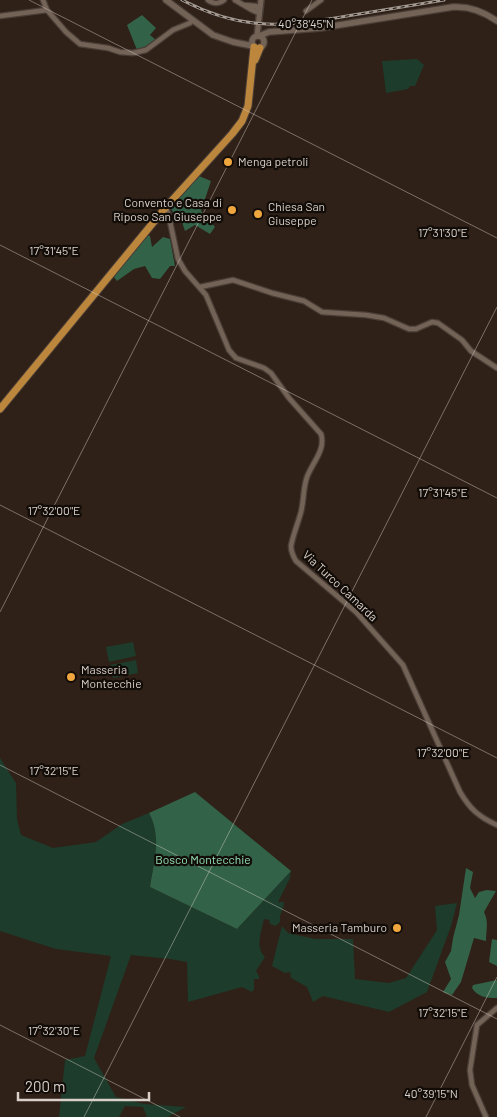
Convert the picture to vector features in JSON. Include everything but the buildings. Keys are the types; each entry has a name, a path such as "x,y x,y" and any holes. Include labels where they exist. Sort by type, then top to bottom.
{"main road":[{"path":"166,0 213,35 228,41 240,43 257,41 280,32"},
{"path":"0,409 166,208 242,121 248,106 257,41 269,32 320,28 453,7 474,9 486,13 497,20"}],"street":[{"path":"43,0 47,10 66,32 80,44 108,48 120,52 133,53 146,50 173,30 190,23 192,20"},
{"path":"208,0 213,3 224,0"},
{"path":"235,0 259,13"},
{"path":"245,5 255,0"},
{"path":"257,41 261,0"},
{"path":"306,11 321,0"},
{"path":"0,16 47,10"},
{"name":"Via Turco Camarda","path":"166,208 178,259 185,272 206,295 223,338 233,356 264,368 271,373 289,398 321,434 322,449 304,486 302,510 291,547 292,554 296,561 356,612 403,665 460,792 470,808 497,825"},
{"path":"200,287 233,280 304,301 322,312 384,318 409,329 416,329 432,322 438,323 462,340 471,351 497,368"},
{"path":"486,1117 472,1085 470,1070 477,1025 497,1008"}],"green space":[{"path":"142,15 156,28 150,35 156,40 148,47 137,50 127,25"},
{"path":"417,59 424,65 415,86 386,93 382,61"},
{"path":"199,176 211,181 201,211 215,227 210,234 195,225 185,231 182,222 177,219 171,209 171,206"},
{"path":"147,235 150,236 152,247 163,237 170,239 175,266 170,266 160,279 152,278 145,266 134,269 117,281 113,276"},
{"path":"133,642 136,656 109,662 106,647"},
{"path":"136,660 138,673 113,678 110,665"},
{"path":"0,758 16,783 17,819 21,835 53,848 96,842 122,824 149,813 153,822 156,840 150,887 237,929 291,871 290,878 278,902 284,902 280,922 276,926 270,924 269,920 264,919 259,944 265,957 256,971 259,979 254,979 254,989 252,992 242,987 188,1002 187,962 131,955 94,1058 116,1097 144,1104 186,1107 168,1117 147,1117 143,1107 125,1106 119,1117 59,1117 65,1060 85,1056 111,956 56,949 0,931"},
{"name":"Bosco Montecchie","path":"195,792 291,871 237,929 150,887 156,840 153,822 149,813"},
{"path":"466,868 473,872 470,888 475,898 479,892 487,890 496,891 484,912 487,923 486,941 474,938 461,982 452,995 443,992 451,979 445,962 451,951"},
{"path":"457,903 451,926 427,992 389,1012 323,996 313,1002 307,987 291,978 290,972 285,973 272,966 282,926 288,933 315,939 353,939 355,979 389,983 406,978 437,930 435,906"},
{"path":"492,939 497,940 497,966 489,962"},
{"path":"497,980 497,998 479,995 472,988 473,985"}],"railway":[{"path":"182,0 226,18 266,24 307,22 444,0"}],"place":[{"name":"Menga petroli","path":"228,162"},
{"name":"Convento e Casa di Riposo San Giuseppe","path":"232,210"},
{"name":"Chiesa San Giuseppe","path":"258,214"},
{"name":"Masseria Montecchie","path":"71,677"},
{"name":"Masseria Tamburo","path":"397,928"}]}
